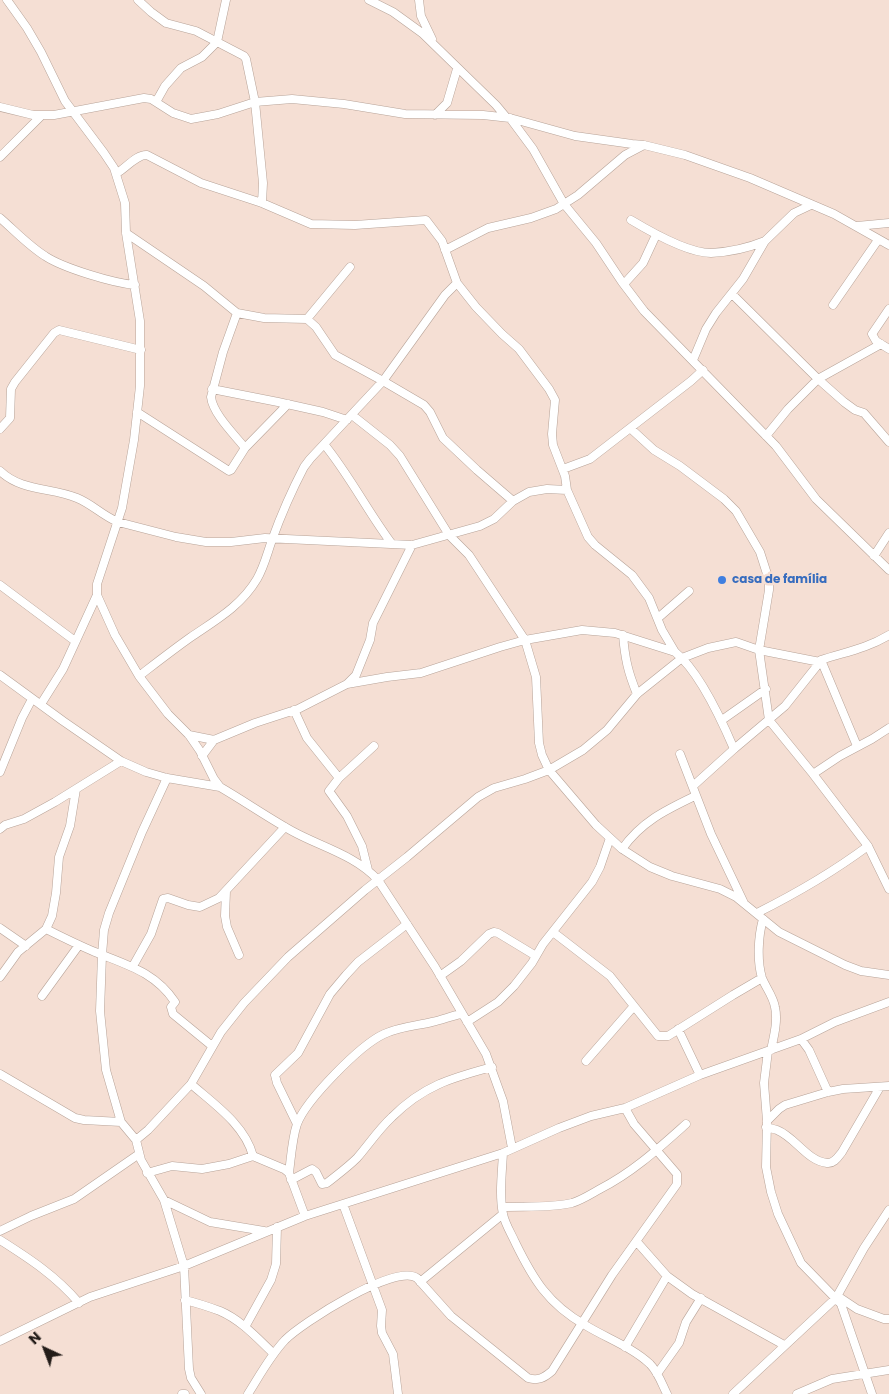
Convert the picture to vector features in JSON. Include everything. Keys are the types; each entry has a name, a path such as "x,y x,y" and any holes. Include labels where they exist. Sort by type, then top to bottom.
{"street":[{"path":"7,0 28,28 72,112 117,173 125,203 126,233 140,321 140,386 122,508 97,584 97,595 115,635 139,676 168,714 189,735 220,786 285,827 356,862 378,880 440,976 492,1067 503,1101 512,1148"},
{"path":"138,0 166,22 187,27 244,56 246,59 255,102 264,183 262,203"},
{"path":"156,102 165,86 181,68 202,57 217,42 226,0"},
{"path":"369,0 393,12 422,33 508,118 534,149 564,204 596,243 624,284 656,324 776,446 816,499 889,570"},
{"path":"419,0 421,16 434,44"},
{"path":"435,115 447,103 457,69"},
{"path":"0,107 41,116 100,107 135,99 151,99 173,113 190,119 203,118 255,102 292,99 344,104 405,114 483,115 508,118 575,136 644,145 685,155 723,168 834,214 889,245"},
{"path":"0,157 41,116"},
{"path":"446,250 488,228 541,215 564,204 584,191 625,155 644,145"},
{"path":"117,173 139,157 147,154 201,183 262,203 311,224 355,225 426,220 442,241 457,282 476,307 519,349 549,389 555,400 553,445 563,469 567,490 588,537 632,575 649,598 662,630 675,652 692,671 722,720 734,749"},
{"path":"790,196 794,213"},
{"path":"693,360 706,329 716,313 732,294 765,241 794,213 811,205"},
{"path":"0,218 43,255 55,262 124,284 135,284"},
{"path":"631,220 656,235 700,251 711,253 745,248 765,241"},
{"path":"857,226 889,223"},
{"path":"126,233 204,286 237,313 264,318 307,319 316,328 335,355 424,405 430,412 443,438 513,501"},
{"path":"624,284 643,263 656,235"},
{"path":"832,305 878,240"},
{"path":"745,248 753,262"},
{"path":"307,319 350,267"},
{"path":"139,676 232,609 256,581 264,566 273,539 304,466 384,381 445,295 457,282"},
{"path":"732,294 818,379 844,402 855,410 864,413 889,442"},
{"path":"889,309 872,334 874,338 889,349"},
{"path":"237,313 211,397 212,403 222,420 245,448"},
{"path":"0,429 10,418 11,389 44,344 59,330 141,350"},
{"path":"766,436 788,409 818,379 881,344"},
{"path":"563,469 590,459 692,381 703,370"},
{"path":"212,389 349,418 390,445 400,456 449,534 470,555 526,640 536,677 539,743 549,770 596,825 622,849 650,867 672,876 720,889 743,901 779,932 845,966 861,971 889,975"},
{"path":"137,412 229,471 232,470 245,448 288,404"},
{"path":"630,428 654,450 680,466 724,498 736,511 760,552 767,571 769,590 759,650 769,720 868,846 889,889"},
{"path":"324,444 348,476 381,531 392,544"},
{"path":"0,471 14,482 25,486 64,494 82,500 118,522 176,537 206,542 273,539 412,545 480,526 494,519 513,501 529,492 567,490"},
{"path":"874,556 889,533"},
{"path":"347,684 356,675 370,640 373,623 412,545"},
{"path":"0,585 75,641"},
{"path":"658,618 689,591"},
{"path":"41,704 63,669 97,595"},
{"path":"202,756 214,740 255,723 294,710 347,684 420,673 526,640 582,630 598,630 623,635 675,652"},
{"path":"623,635 624,658 637,694"},
{"path":"136,1140 148,1130 191,1084 212,1046 244,1003 282,963 337,913 478,797 494,788 525,780 549,770 595,741 607,730 637,694 682,658 708,648 736,642 759,650 820,661 864,648 889,635"},
{"path":"692,786 769,720 797,693 820,661"},
{"path":"820,661 846,716 857,746"},
{"path":"0,675 121,761 146,772 167,778 220,786"},
{"path":"722,720 766,689"},
{"path":"0,772 32,698"},
{"path":"294,710 307,738 339,778"},
{"path":"813,774 889,728"},
{"path":"189,735 214,740"},
{"path":"368,870 362,846 347,816 329,792 339,778 374,746"},
{"path":"680,754 695,796 743,901"},
{"path":"0,829 5,825 24,819 64,797 121,761"},
{"path":"167,778 142,832 104,930 100,1011 106,1070 121,1122 136,1140 139,1154 147,1173 164,1200 184,1266 189,1369 191,1378 201,1394"},
{"path":"0,977 18,952 46,929 52,916 59,858 70,826 76,789"},
{"path":"622,849 637,830 647,822 695,796"},
{"path":"133,966 151,934 163,899 168,898 200,907 219,898 285,827"},
{"path":"467,1022 503,997 514,986 592,882 600,867 610,838"},
{"path":"757,913 780,902 868,846"},
{"path":"226,891 226,921 239,955"},
{"path":"763,920 760,929 759,952 762,978 776,1008 776,1027 769,1050 764,1083 766,1167 771,1192 778,1214 801,1263 837,1297 857,1309 889,1319"},
{"path":"297,1124 277,1084 275,1075 298,1053 330,994 346,975 358,962 407,924"},
{"path":"0,928 26,946"},
{"path":"46,929 152,976 175,1002 171,1007 173,1014 212,1046"},
{"path":"440,976 461,961 489,934 494,932 536,956"},
{"path":"553,932 610,976 658,1036 668,1036 762,978"},
{"path":"42,996 79,945"},
{"path":"0,1341 90,1297 184,1266 305,1216 503,1153 534,1138 591,1116 625,1108 700,1075 801,1039 835,1022 889,1002"},
{"path":"586,1061 634,1006"},
{"path":"290,1177 297,1124 305,1111 343,1065 369,1042 396,1029 461,1014"},
{"path":"678,1029 700,1075"},
{"path":"801,1039 809,1050 828,1092"},
{"path":"290,1177 312,1169 316,1172 322,1184 325,1184 355,1160 391,1118 411,1101 449,1078 492,1067"},
{"path":"0,1074 75,1118 121,1122"},
{"path":"191,1084 235,1124 250,1145 253,1156"},
{"path":"766,1124 779,1109 786,1105 828,1092 843,1089 889,1086"},
{"path":"766,1124 784,1134 813,1157 827,1164 834,1162 842,1152 880,1087"},
{"path":"250,1393 273,1353 297,1329 373,1284 404,1275 414,1276 451,1316 528,1378 535,1380 547,1376 583,1324 612,1274 638,1242 676,1187 677,1174 634,1124 625,1108"},
{"path":"420,1282 503,1210 571,1203 621,1178 656,1151 686,1124"},
{"path":"503,1153 501,1187 503,1210 530,1273 544,1293 583,1324 625,1347 650,1365 667,1394"},
{"path":"0,1232 31,1216 74,1199 139,1154"},
{"path":"147,1173 172,1166 202,1169 229,1164 253,1156 284,1170 290,1177 305,1216"},
{"path":"164,1200 210,1222 264,1232"},
{"path":"343,1204 382,1310 382,1333 393,1354 398,1394"},
{"path":"733,1394 837,1297 886,1221 889,1210"},
{"path":"245,1327 271,1280 276,1264 277,1227"},
{"path":"0,1240 48,1271 66,1288 78,1303"},
{"path":"638,1242 667,1276 701,1298 784,1345"},
{"path":"625,1347 667,1276"},
{"path":"837,1297 872,1394"},
{"path":"657,1374 679,1343 686,1322 701,1298"},
{"path":"185,1300 220,1312 245,1327 273,1353"},
{"path":"797,1394 832,1380 889,1370"}],"place":[{"name":"casa de família","path":"722,580"}]}
